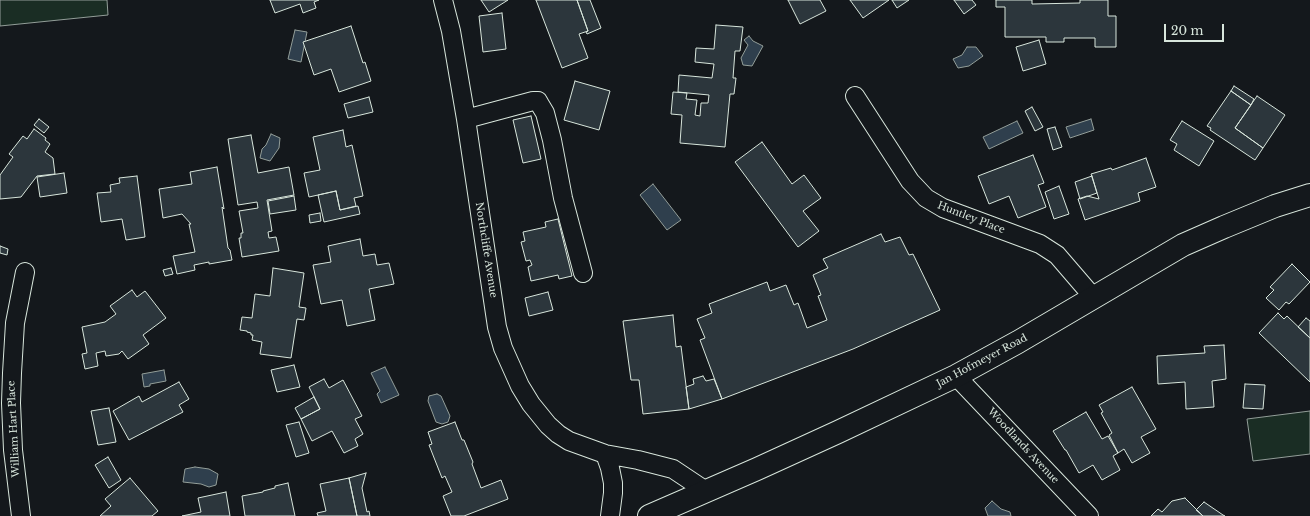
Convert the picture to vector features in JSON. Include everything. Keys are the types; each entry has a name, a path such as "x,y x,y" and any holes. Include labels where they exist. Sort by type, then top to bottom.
{"street":[{"name":"Northcliffe Avenue","path":"443,0 451,31 466,119 497,328 503,348 520,386 531,404 548,425 569,441 605,454 638,460 673,469 706,490"},
{"name":"Huntley Place","path":"855,96 910,181 926,198 943,208 1046,247 1068,267 1094,298"},
{"path":"466,119 533,100 538,101 545,113 563,198 583,273"},
{"name":"Jan Hofmeyer Road","path":"649,516 757,469 956,376 1018,342 1183,245 1268,209 1310,196"},
{"name":"William Hart Place","path":"21,516 13,450 11,403 16,323 25,272"},
{"name":"Woodlands Avenue","path":"956,376 1089,516"},
{"path":"605,454 610,468 614,493 610,516"}],"green space":[{"path":"0,0 107,0 108,15 0,26"},
{"path":"1310,411 1310,454 1253,461 1247,419"}],"water":[{"path":"295,30 307,32 301,62 288,59"},
{"path":"749,36 753,41 763,46 752,66 743,65 741,58 748,45 744,40"},
{"path":"967,47 976,47 983,56 969,66 958,68 953,59 962,55"},
{"path":"1091,119 1094,130 1070,138 1066,127"},
{"path":"1017,121 1023,133 989,149 983,137"},
{"path":"271,134 280,138 279,148 270,161 260,158 262,149 266,145"},
{"path":"653,184 681,220 667,230 640,195"},
{"path":"385,367 399,395 381,403 377,394 380,391 371,373"},
{"path":"164,370 166,381 150,384 150,386 144,387 142,374"},
{"path":"437,394 441,396 450,416 448,422 442,424 436,422 428,401 429,396"},
{"path":"195,467 209,469 218,474 216,485 209,487 201,484 183,482 185,469"},
{"path":"992,501 1001,509 1010,512 1011,516 988,516 985,508"}],"building":[{"path":"270,0 319,0 314,2 316,8 303,13 300,4 275,13"},
{"path":"481,0 508,0 489,12"},
{"path":"536,0 577,0 588,31 579,34 588,58 562,68"},
{"path":"577,0 590,0 601,28 587,34 586,32 588,31"},
{"path":"788,0 820,0 826,11 800,24"},
{"path":"850,0 889,0 863,18"},
{"path":"892,0 909,0 897,8"},
{"path":"954,0 972,0 976,5 964,14"},
{"path":"996,0 1032,0 1032,4 1080,3 1080,0 1108,0 1108,16 1116,16 1116,47 1095,47 1095,38 1064,38 1064,42 1046,42 1046,37 1005,37 1005,7 996,7"},
{"path":"502,13 506,49 483,52 479,16"},
{"path":"716,25 743,27 740,51 735,51 733,78 736,78 734,94 730,94 725,147 680,143 682,115 671,114 673,92 687,93 686,99 697,100 695,115 700,116 701,103 708,103 709,95 678,92 679,75 712,78 714,64 695,62 696,48 714,49"},
{"path":"351,26 363,63 365,62 371,81 339,92 331,69 314,75 303,42"},
{"path":"1039,40 1046,64 1023,71 1016,47"},
{"path":"575,81 610,91 599,130 564,120"},
{"path":"1234,86 1254,99 1251,105 1231,91"},
{"path":"1231,91 1251,105 1235,128 1263,148 1255,160 1210,130 1211,128 1207,126"},
{"path":"1257,96 1285,115 1263,148 1235,128"},
{"path":"369,97 373,112 348,118 344,104"},
{"path":"1032,107 1043,127 1035,131 1025,111"},
{"path":"531,116 541,159 523,163 513,120"},
{"path":"39,119 49,127 44,133 34,125"},
{"path":"1182,121 1214,141 1199,166 1174,150 1177,144 1170,140"},
{"path":"1055,127 1062,147 1053,150 1047,129"},
{"path":"34,129 46,138 45,140 50,144 45,152 53,158 55,174 37,176 21,197 0,199 0,175 13,157 9,154 23,136 27,139"},
{"path":"343,130 346,147 352,145 363,196 354,198 356,206 340,210 336,191 309,197 304,173 320,170 313,137"},
{"path":"251,135 258,173 289,167 294,195 267,200 272,231 268,232 269,238 276,237 279,251 242,257 239,238 241,238 241,233 243,233 239,211 258,208 257,202 238,205 228,139"},
{"path":"762,142 792,184 804,175 821,198 803,211 819,231 798,247 735,162"},
{"path":"1033,155 1044,183 1038,185 1046,207 1018,218 1009,196 989,204 978,176"},
{"path":"1146,158 1156,187 1138,193 1140,201 1085,220 1078,199 1087,196 1099,199 1091,174 1111,168 1112,170"},
{"path":"217,167 224,209 222,207 228,248 230,250 232,260 194,265 195,270 177,274 173,256 195,252 189,224 191,224 182,214 163,218 159,189 192,184 190,172"},
{"path":"64,173 67,193 40,197 37,177"},
{"path":"137,176 145,237 126,240 122,219 101,222 97,193 111,192 110,185 120,183 119,178"},
{"path":"1092,176 1097,193 1080,199 1075,182"},
{"path":"1059,186 1069,214 1054,219 1045,192"},
{"path":"336,191 340,210 358,206 360,214 324,222 318,195"},
{"path":"294,196 296,210 270,214 268,201"},
{"path":"320,213 321,221 310,223 309,215"},
{"path":"558,219 572,276 559,279 558,275 531,281 528,267 532,265 530,260 526,261 521,242 525,241 523,232 546,227 545,222"},
{"path":"881,234 885,242 900,237 909,255 913,254 940,310 853,349 722,399 700,340 705,338 697,319 712,313 709,304 767,282 770,291 786,285 794,305 798,303 807,328 827,320 818,296 821,295 813,275 828,268 823,259"},
{"path":"360,239 363,256 375,254 377,265 389,263 394,284 369,289 375,320 347,326 342,300 321,304 313,265 331,262 328,246"},
{"path":"0,246 8,249 7,255 0,253"},
{"path":"1292,264 1310,282 1289,304 1286,302 1279,310 1266,298 1274,290 1270,287"},
{"path":"171,268 173,274 165,276 163,270"},
{"path":"273,268 304,273 299,307 306,308 304,320 297,319 291,358 260,354 262,342 252,340 253,335 251,335 251,333 240,330 242,317 252,318 255,294 270,296"},
{"path":"132,290 137,297 145,291 166,318 143,335 149,344 128,359 122,351 119,354 106,356 105,351 96,353 98,366 85,369 82,354 87,353 82,327 105,322 116,314 110,306"},
{"path":"548,292 553,310 529,316 525,298"},
{"path":"1278,313 1284,319 1287,316 1310,338 1310,382 1259,333"},
{"path":"673,315 676,347 681,346 689,409 643,414 639,380 631,380 623,321"},
{"path":"1306,318 1310,321 1310,338 1298,327"},
{"path":"1224,345 1226,379 1212,381 1214,407 1186,409 1185,382 1158,384 1157,356 1205,353 1204,346"},
{"path":"294,365 300,387 277,392 271,370"},
{"path":"703,376 706,381 714,379 722,399 689,409 686,387 694,384 693,379"},
{"path":"324,379 329,388 343,380 362,416 355,419 363,434 355,439 358,446 344,453 332,431 312,441 301,419 320,409 309,387"},
{"path":"179,382 189,399 179,405 183,412 129,440 113,411 139,396 142,402"},
{"path":"1245,384 1265,385 1263,409 1243,408"},
{"path":"1132,387 1156,429 1141,437 1150,453 1132,463 1124,449 1118,453 1109,435 1112,433 1101,413 1103,412 1099,405"},
{"path":"314,397 320,409 301,419 295,408"},
{"path":"109,408 116,442 98,445 91,411"},
{"path":"1086,412 1102,439 1108,436 1118,453 1113,456 1120,470 1102,480 1093,465 1079,473 1053,431"},
{"path":"299,422 309,453 296,457 286,425"},
{"path":"455,422 473,462 472,464 481,488 501,480 508,499 464,516 451,516 443,496 452,492 445,476 442,478 429,445 432,444 428,432"},
{"path":"108,457 121,480 109,488 95,465"},
{"path":"366,473 362,488 367,512 369,511 370,516 357,516 349,478"},
{"path":"130,478 158,511 152,516 100,516 111,506 105,499"},
{"path":"349,478 357,516 318,516 317,513 326,511 320,484"},
{"path":"288,483 295,516 245,516 242,496 263,492 275,488 275,486"},
{"path":"226,492 230,516 182,516 201,512 198,498"},
{"path":"1185,498 1203,516 1151,516 1158,509 1162,512 1172,501"},
{"path":"1204,502 1225,516 1203,516 1196,510"}]}
